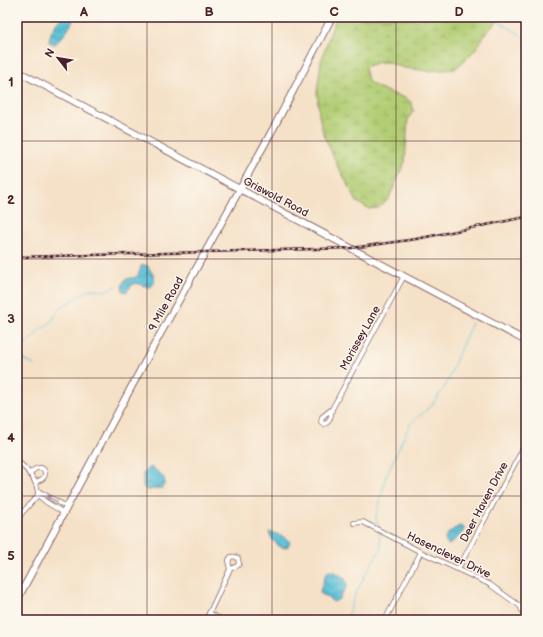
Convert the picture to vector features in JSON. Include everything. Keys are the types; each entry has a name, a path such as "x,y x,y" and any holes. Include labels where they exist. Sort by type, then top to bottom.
{"street":[{"name":"9 Mile Road","path":"17,600 273,129 332,17"},
{"name":"Griswold Road","path":"17,71 526,341"},
{"name":"Morissey Lane","path":"332,408 404,276"},
{"name":"Deer Haven Drive","path":"458,569 526,443"},
{"path":"17,461 24,467 35,482 38,493 46,502 65,510"},
{"path":"29,474 38,468 42,468 45,471 43,479 35,482"},
{"path":"17,522 22,513 38,493"},
{"name":"Hasenclever Drive","path":"354,523 363,522 489,584 520,606 526,620"},
{"path":"385,620 422,552"},
{"path":"206,620 230,569"},
{"path":"209,613 222,620"}],"green space":[{"path":"336,17 398,17 416,20 422,17 501,17 486,33 474,51 455,69 429,71 404,68 387,62 378,62 365,67 368,81 383,90 405,98 411,102 414,110 408,119 405,162 388,200 378,208 369,209 357,202 338,167 323,133 319,115 317,92 321,61"}],"water":[{"path":"62,17 71,17 73,21 55,44 49,42 53,28"},
{"path":"141,266 148,266 154,276 154,281 151,287 136,283 126,292 123,291 122,288 126,279 136,277"},
{"path":"149,467 156,470 164,478 165,483 162,488 148,490 144,488 143,473"},
{"path":"460,526 464,529 462,533 449,545 445,540 446,537 451,531"},
{"path":"269,532 278,534 285,538 290,542 288,546 285,548 279,546 270,536"},
{"path":"330,571 345,578 347,586 339,599 334,602 320,593 327,572"}],"waterway":[{"path":"494,19 520,34 525,39 526,44"},
{"path":"58,310 90,289 103,291 117,286"},
{"path":"17,343 28,343 39,330 51,322 57,313"},
{"path":"378,528 376,517 386,476 410,424 432,405 446,385 472,323"},
{"path":"17,353 23,359 34,365"},
{"path":"346,620 356,593 381,548 379,531"}],"railway":[{"path":"17,257 352,248 416,239 526,217"}]}
